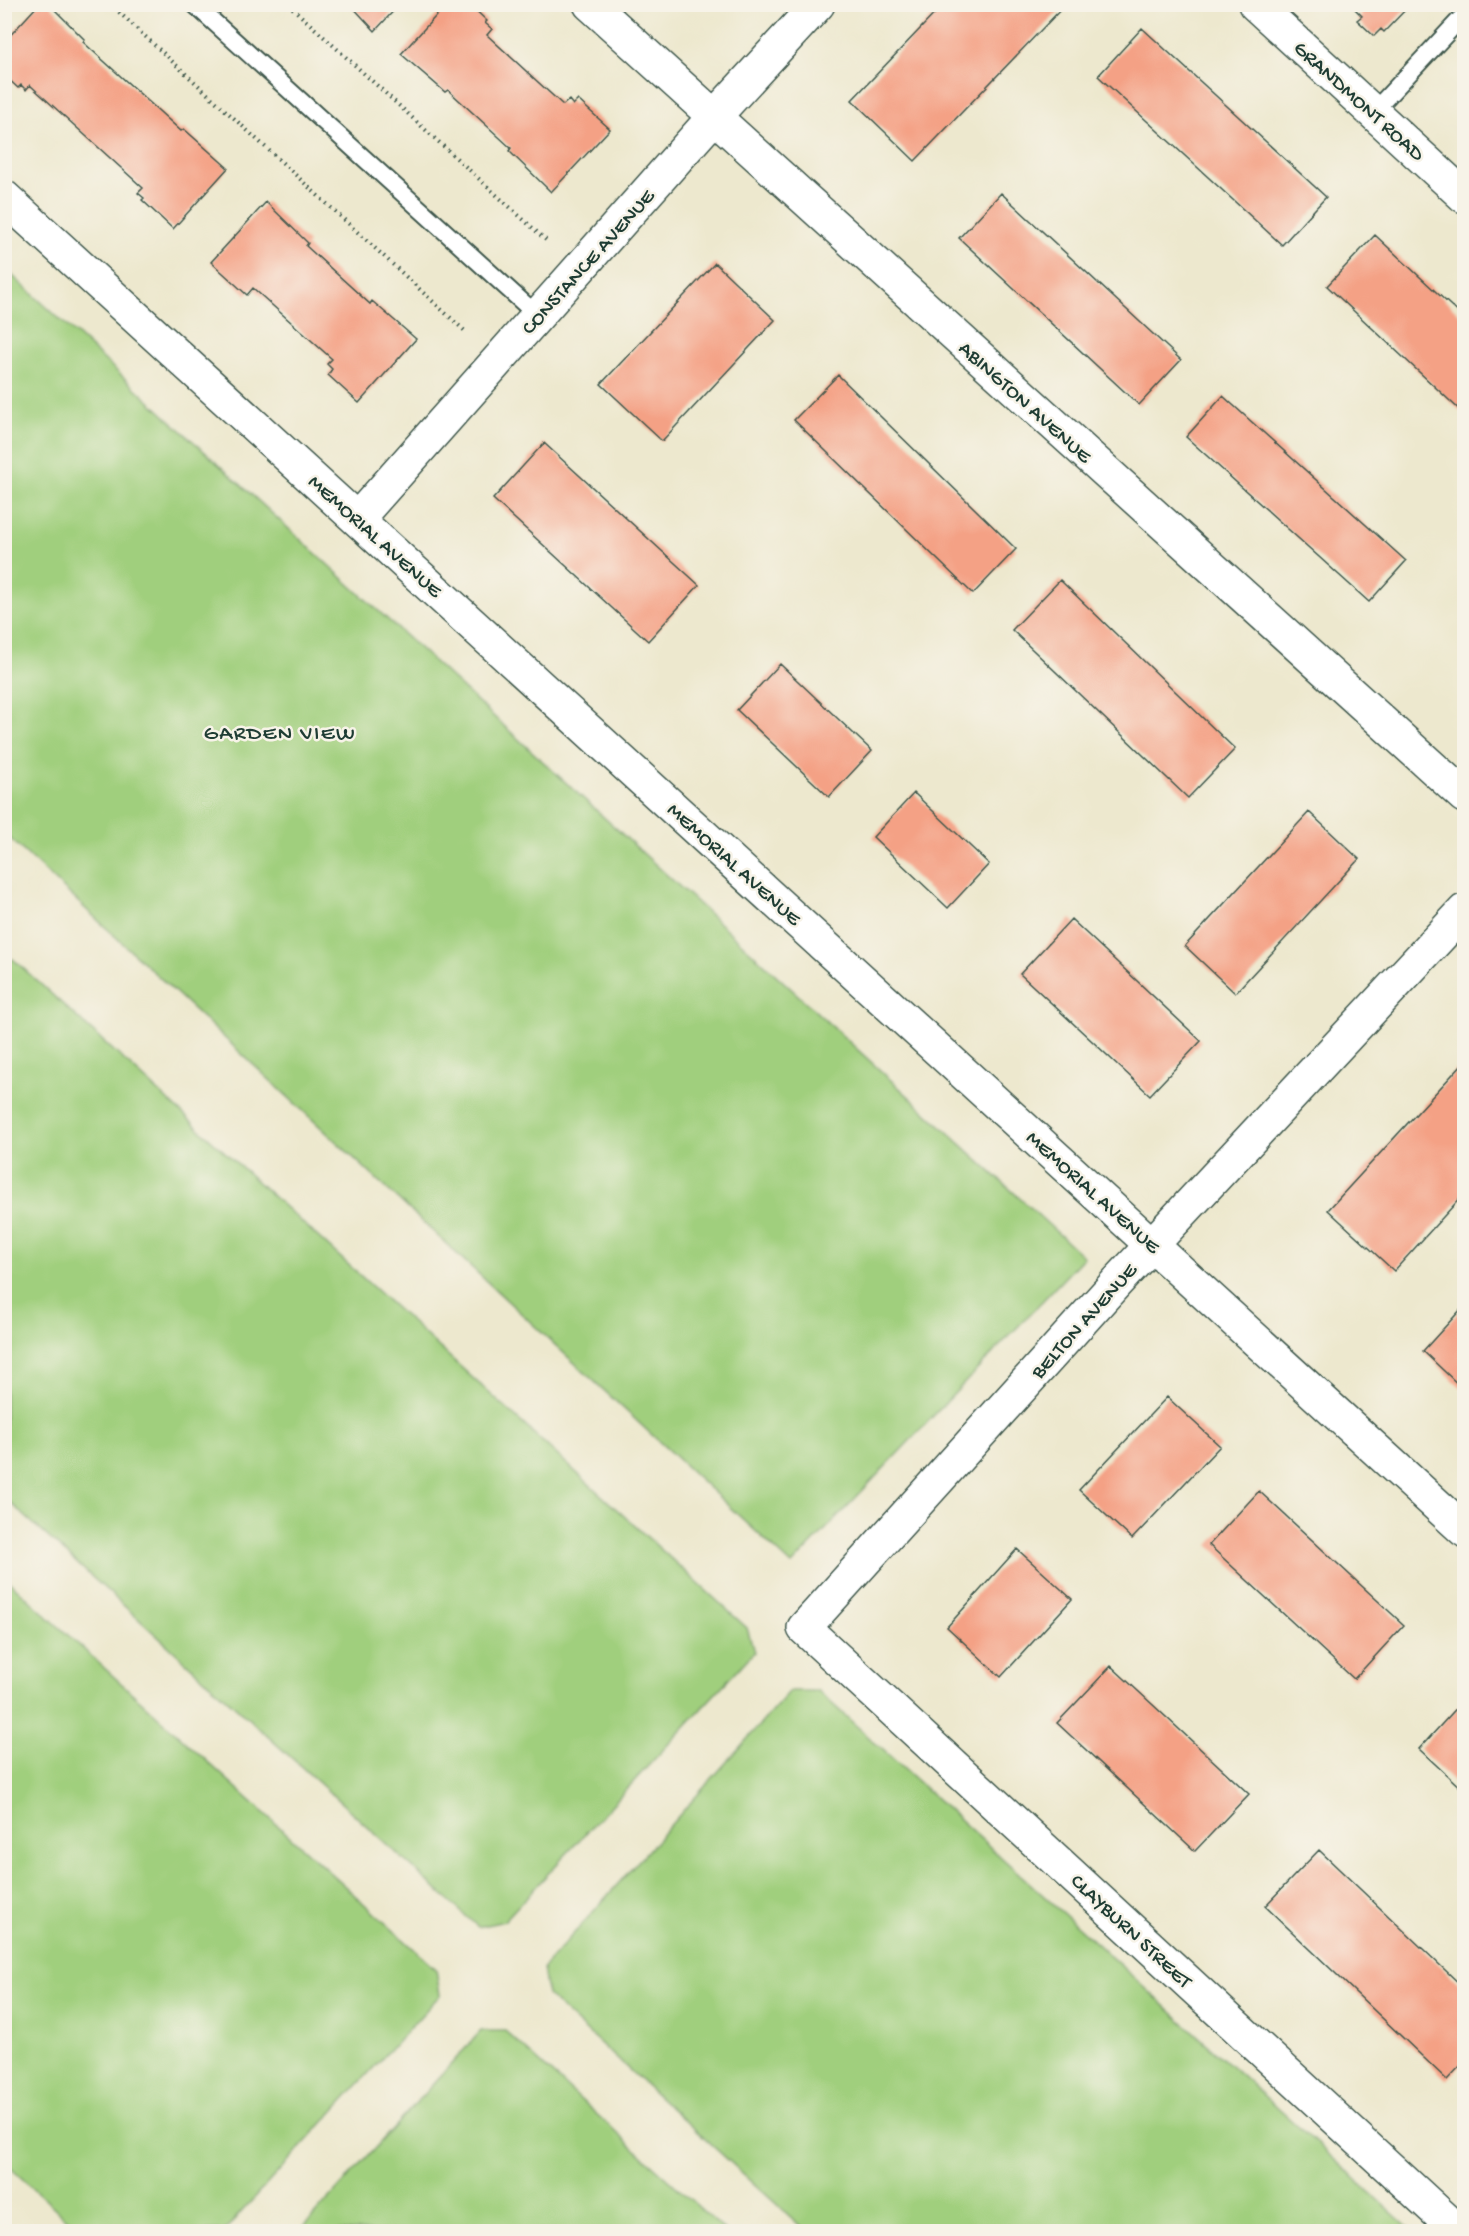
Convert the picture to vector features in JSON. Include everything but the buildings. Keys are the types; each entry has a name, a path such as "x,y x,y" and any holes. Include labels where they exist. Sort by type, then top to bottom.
{"street":[{"name":"ABINGTON AVENUE","path":"590,4 713,118 1464,796"},
{"name":"CONSTANCE AVENUE","path":"357,519 713,118 818,4"},
{"name":"GRANDMONT ROAD","path":"1255,4 1464,196"},
{"name":"MEMORIAL AVENUE","path":"4,196 1464,1530"},
{"name":"BELTON AVENUE","path":"804,1628 1152,1244 1464,910"},
{"name":"CLAYBURN STREET","path":"804,1628 1460,2232"}],"lane":[{"path":"194,4 538,316"},
{"path":"1373,112 1464,15"}],"path":[{"path":"110,4 466,332"},
{"path":"288,4 548,242"}],"green space":[{"path":"4,268 1084,1257 792,1565 5,834"},
{"path":"13,959 747,1628 754,1652 504,1921 478,1927 5,1498 4,961"},
{"path":"4,1577 436,1969 440,1995 224,2231 80,2231 5,2163"},
{"path":"790,1691 818,1691 1413,2231 806,2231 547,1995 543,1968"},
{"path":"481,2031 505,2031 725,2231 300,2231"}],"district":[{"name":"GARDEN VIEW","path":"280,731"}]}
